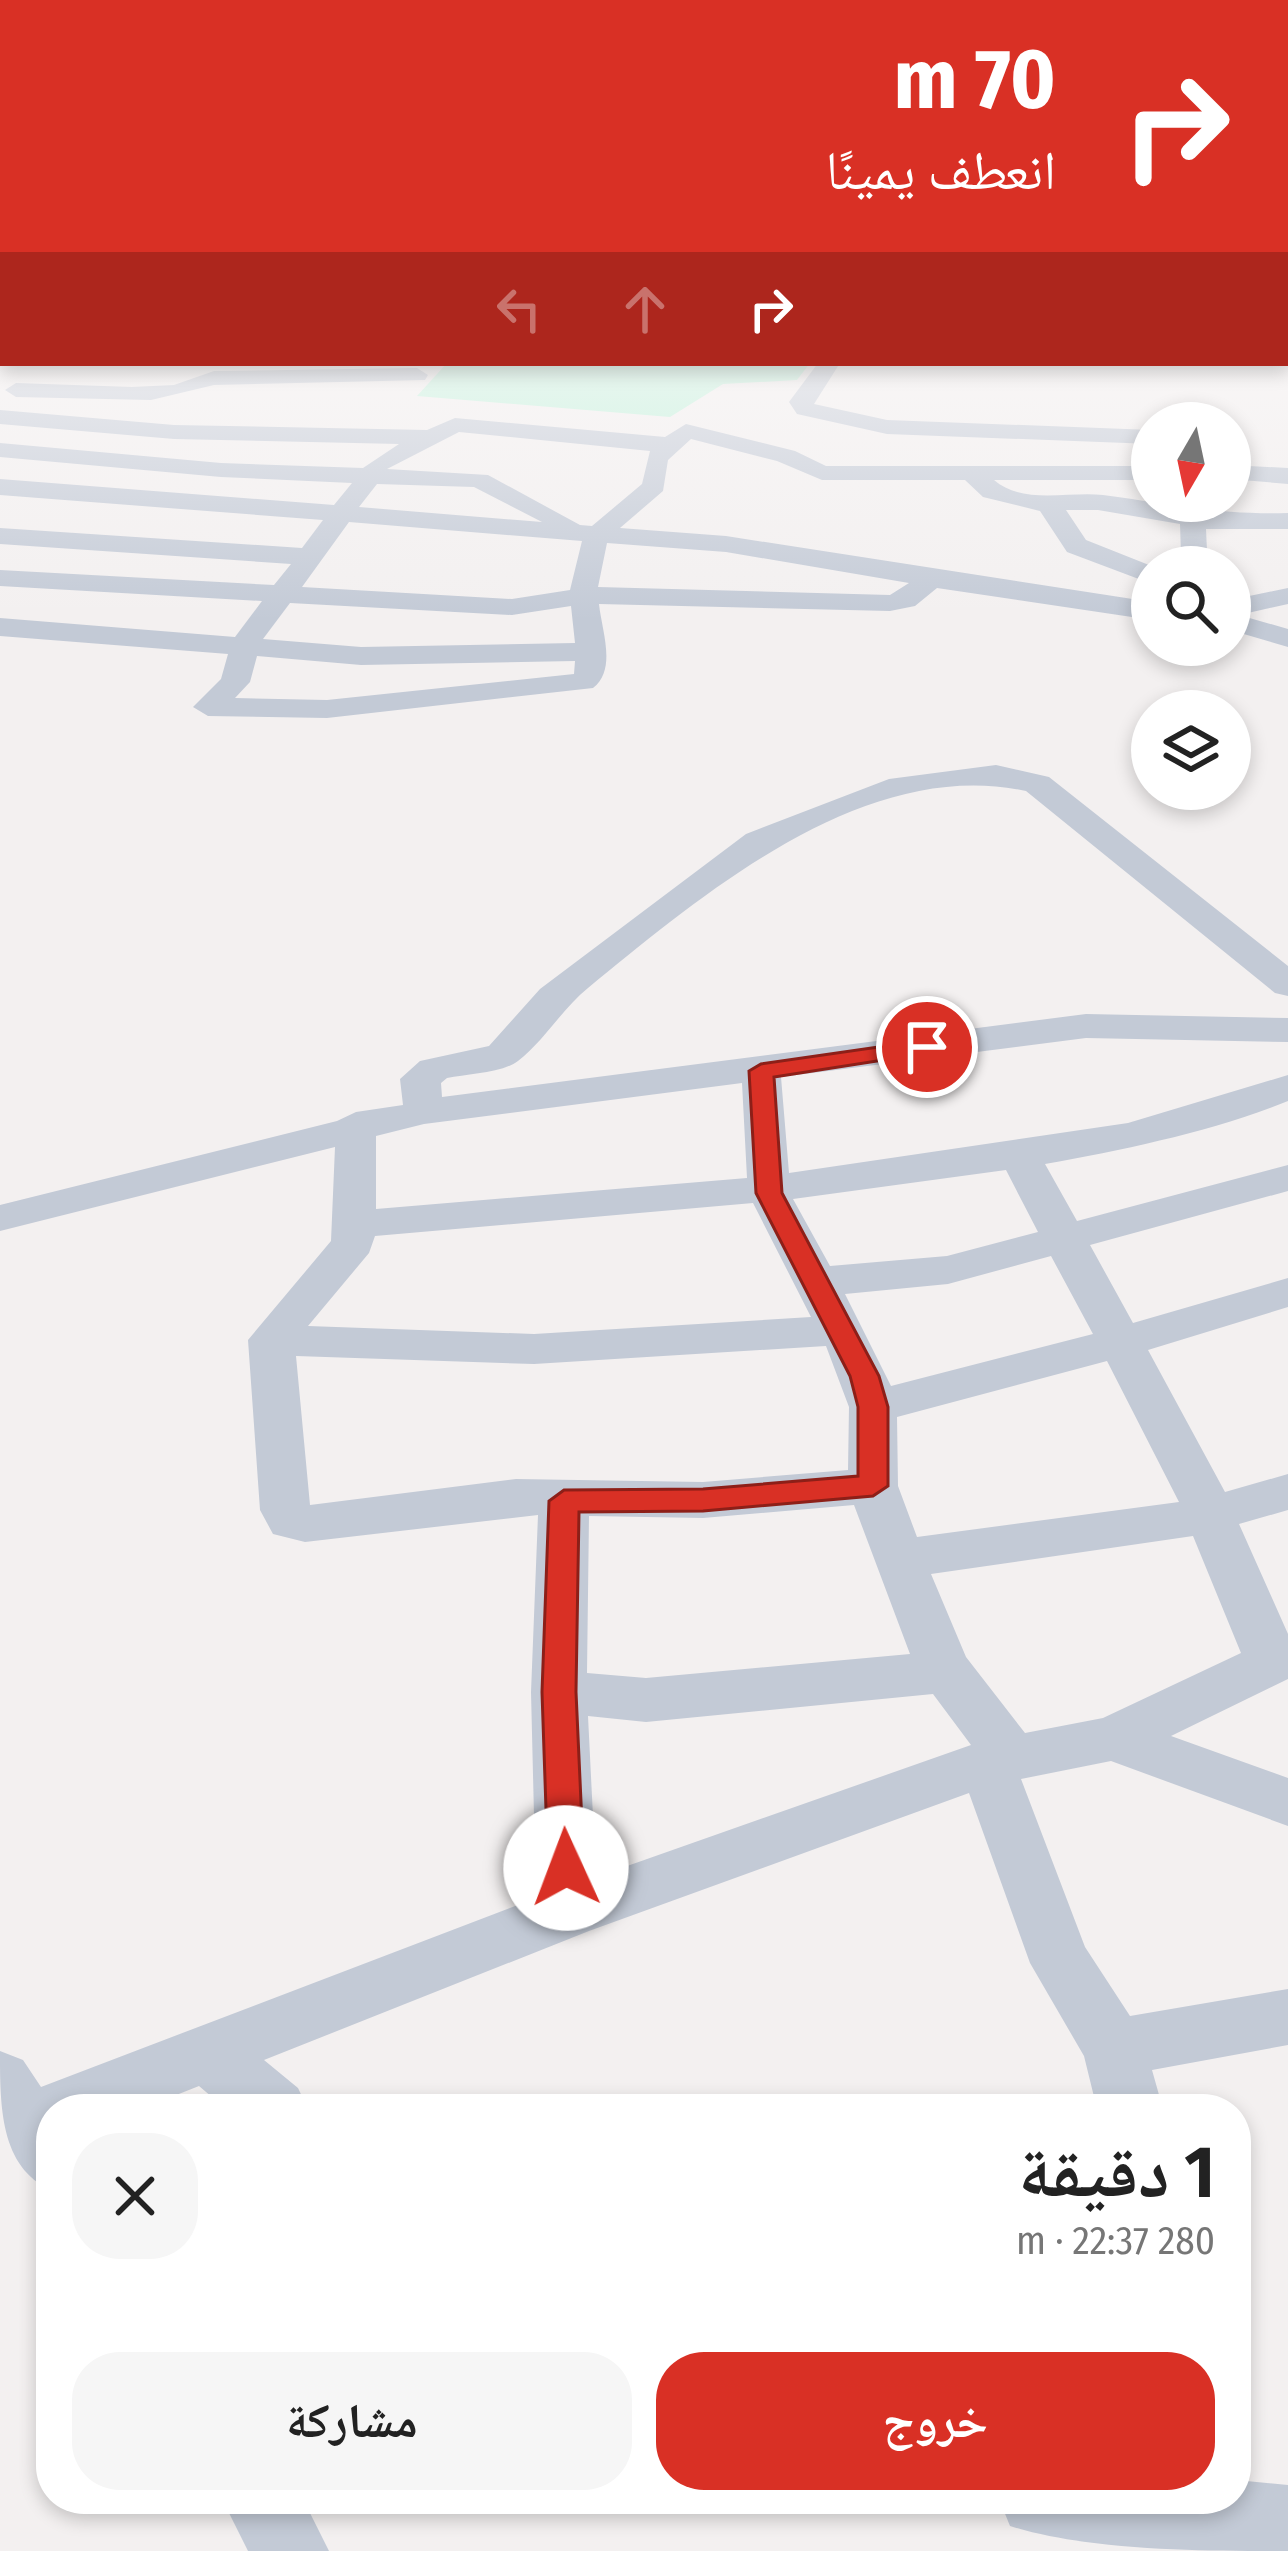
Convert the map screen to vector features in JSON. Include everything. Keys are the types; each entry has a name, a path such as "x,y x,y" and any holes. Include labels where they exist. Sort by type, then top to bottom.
{"street":[{"path":"97,392 102,382"},
{"path":"0,389 152,393 184,390 192,382"},
{"path":"363,434 410,382"},
{"path":"816,382 800,406 887,427 1131,436"},
{"path":"0,521 90,456 152,393"},
{"path":"786,456 816,412"},
{"path":"0,417 121,428 428,436"},
{"path":"667,445 455,424 379,463 245,644 236,682 208,707 351,707 582,682 589,677 593,652 583,596 593,535 654,486 656,458 667,445 694,430 786,456 822,473 974,477 1131,473"},
{"path":"478,480 527,430"},
{"path":"0,450 369,478 478,480 593,535"},
{"path":"1093,473 1098,502"},
{"path":"1251,473 1288,476"},
{"path":"974,477 1009,499 1049,504 1098,502 1131,509"},
{"path":"0,487 726,544 1131,607"},
{"path":"1049,504 1076,546 1131,567"},
{"path":"1251,521 1288,521"},
{"path":"0,536 312,557"},
{"path":"0,578 512,608 583,596 687,594 862,605 905,600 931,579"},
{"path":"1251,586 1285,604"},
{"path":"1251,609 1285,604"},
{"path":"1251,621 1288,638"},
{"path":"0,627 361,656 593,652"},
{"path":"424,1112 420,1079 434,1069 502,1055 553,997 758,842 901,786 996,775 1037,784 1288,985"},
{"path":"0,1218 356,1124 424,1112 1086,1025 1288,1030"},
{"path":"761,1071 769,1193 865,1376 873,1407 873,1486 926,1632 999,1759 1060,1963 1114,2048 1126,2094"},
{"path":"356,1224 769,1193 1019,1155 1201,1119 1288,1088"},
{"path":"356,1124 353,1244 271,1340 285,1510 291,1521 305,1524 472,1500 703,1500 873,1486"},
{"path":"99,2094 567,1912 999,1759 1113,1738 1280,1658 1212,1516 1019,1155"},
{"path":"816,1282 948,1270 1288,1178"},
{"path":"873,1407 1118,1343 1288,1292"},
{"path":"271,1340 534,1348 842,1330"},
{"path":"901,1558 1076,1540 1212,1516 1288,1492"},
{"path":"564,1501 559,1692 567,1912"},
{"path":"559,1692 646,1700 947,1672"},
{"path":"1113,1738 1288,1802"},
{"path":"1114,2048 1288,2017"},
{"path":"207,2053 257,2094"},
{"path":"269,2514 292,2551"}],"green space":[{"path":"430,382 759,382 723,384 670,417 417,396"}],"route":[{"path":"566,1868 559,1692 564,1501 703,1500 873,1486 873,1407 865,1376 769,1193 761,1071 927,1047"}]}
